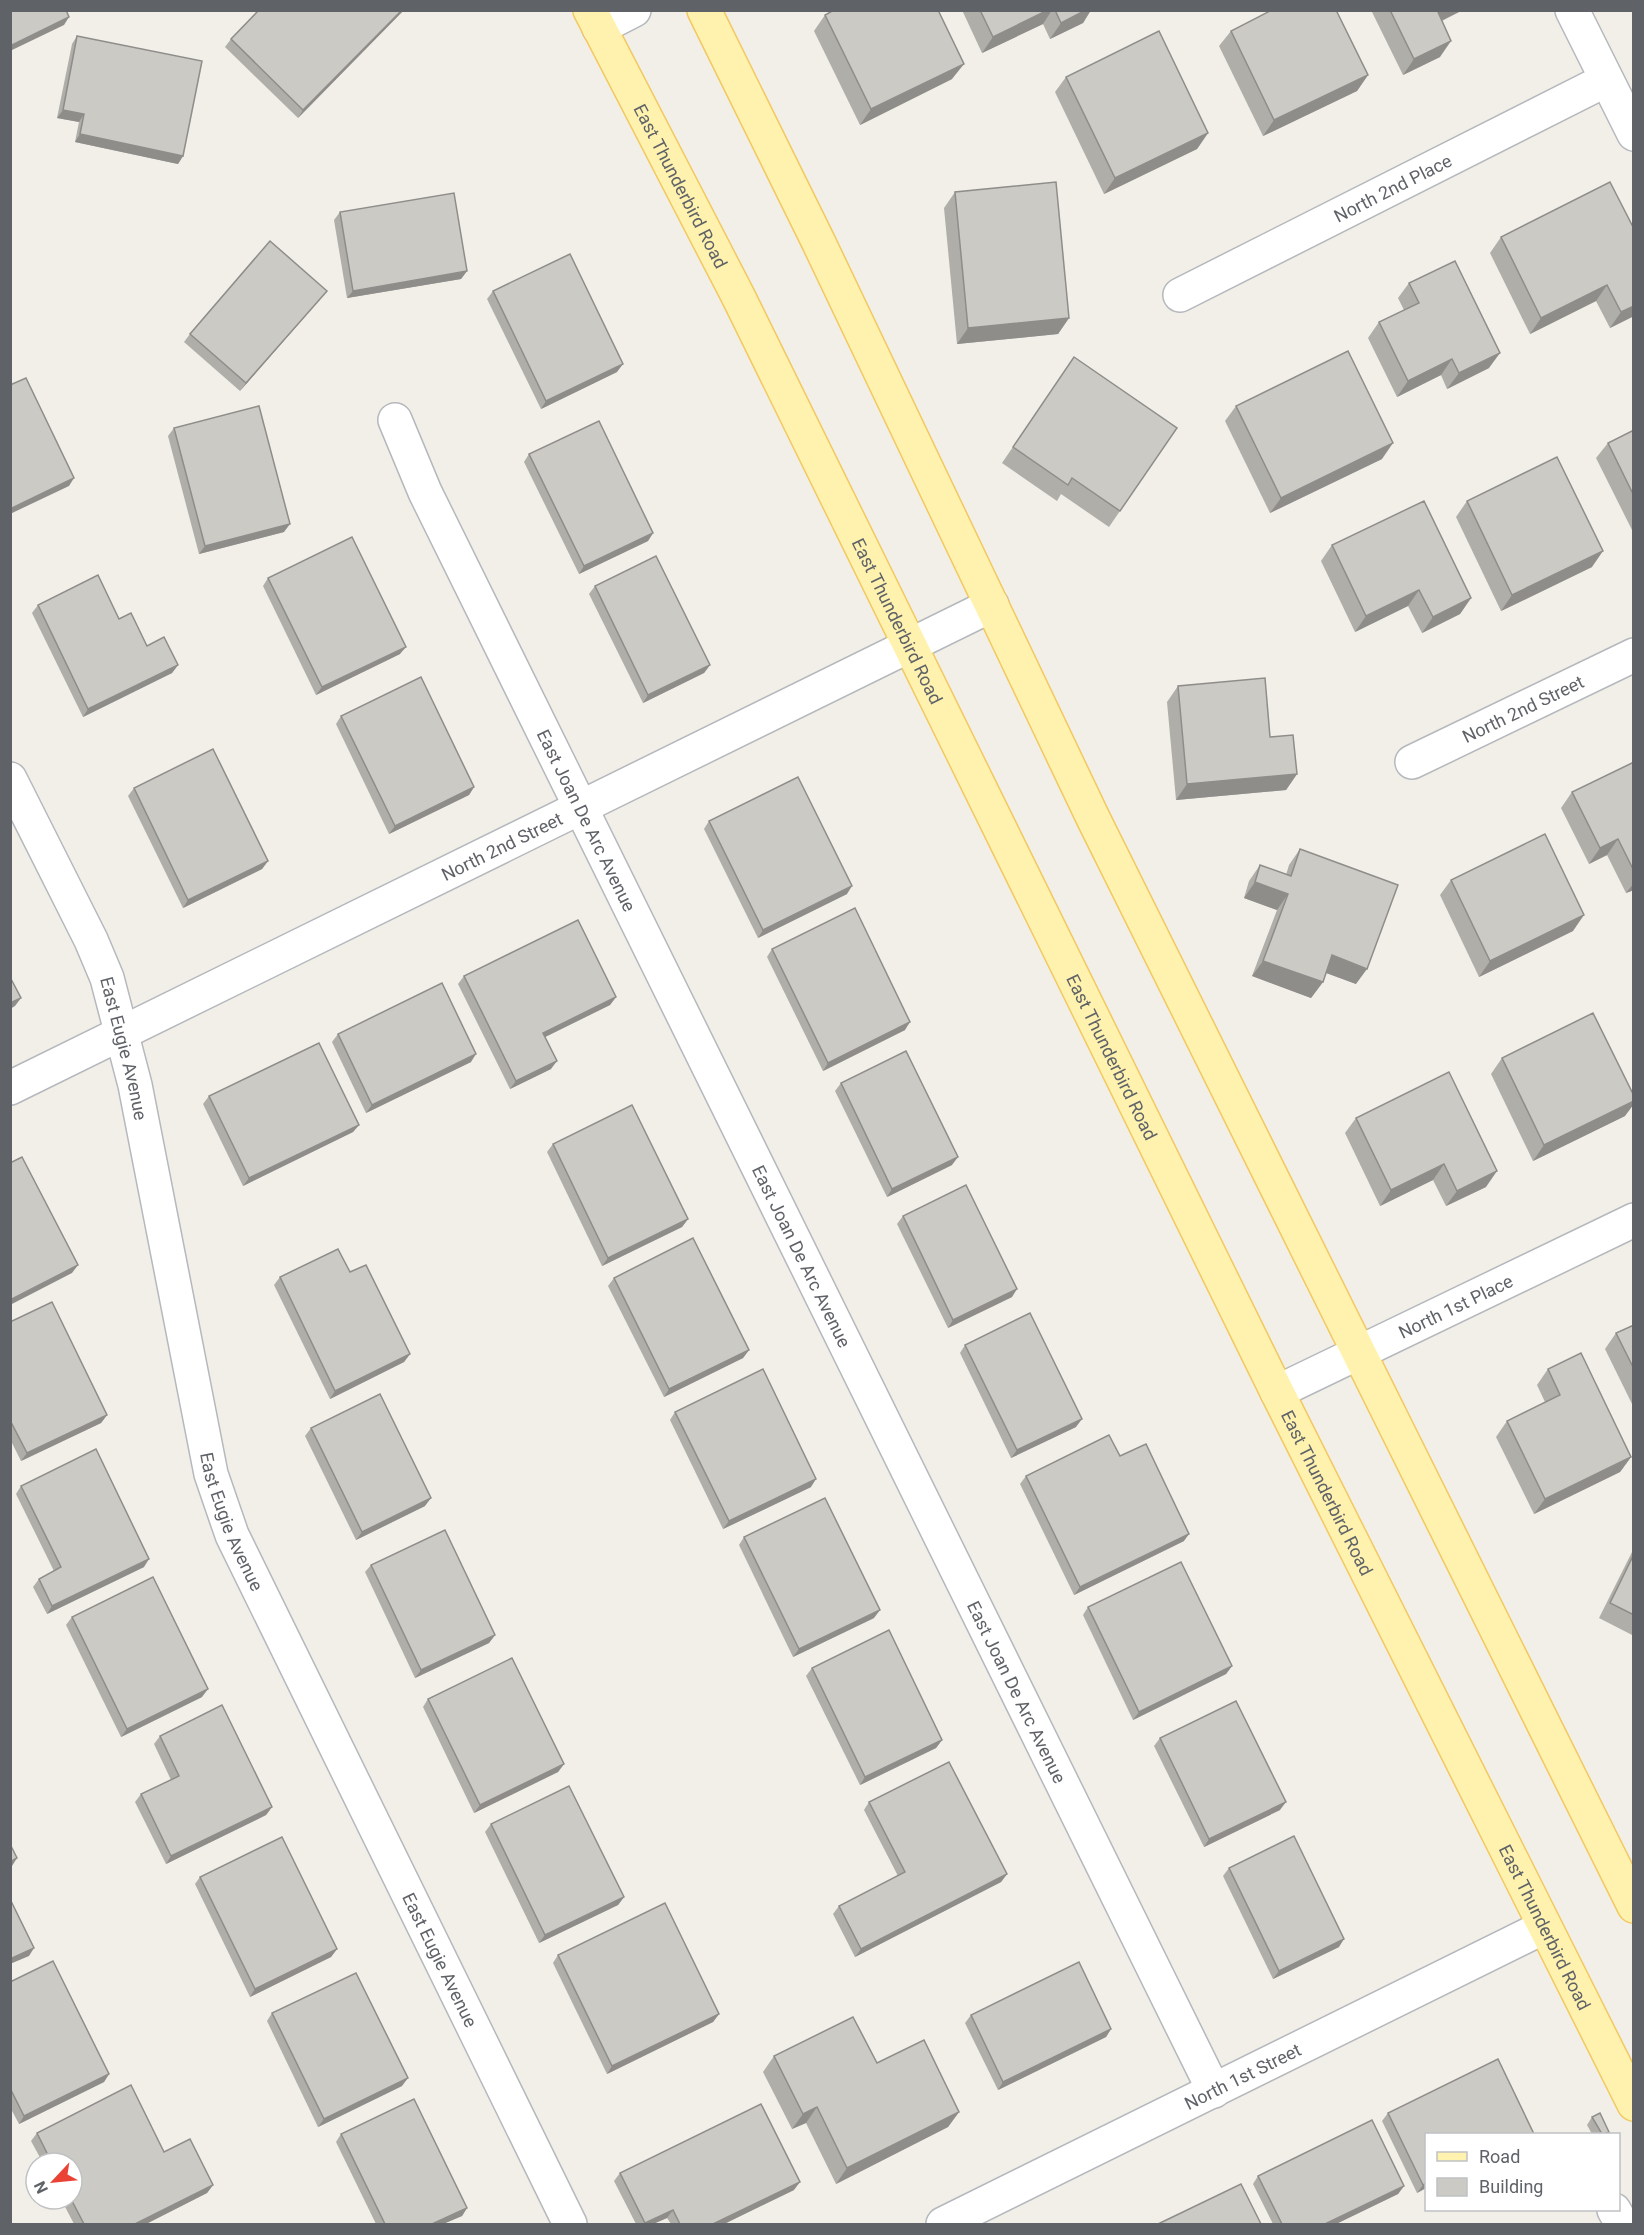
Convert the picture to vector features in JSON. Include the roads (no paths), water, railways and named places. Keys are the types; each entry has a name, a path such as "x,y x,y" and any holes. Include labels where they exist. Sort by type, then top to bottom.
{"main road":[{"path":"704,10 1093,818 1634,1906"},
{"name":"East Thunderbird Road","path":"594,20 738,296 1277,1392 1634,2104"}],"street":[{"path":"594,20 634,10"},
{"path":"1572,10 1634,134"},
{"name":"North 2nd Place","path":"1180,295 1606,80"},
{"name":"East Joan De Arc Avenue","path":"395,420 426,492 584,808 1214,2091"},
{"name":"North 2nd Street","path":"10,1088 584,808 992,605"},
{"name":"North 2nd Street","path":"1412,762 1634,655"},
{"name":"East Eugie Avenue","path":"10,779 91,940 107,978 135,1085 211,1474 232,1535 570,2224"},
{"name":"North 1st Place","path":"1277,1392 1634,1220"},
{"name":"North 1st Street","path":"943,2224 1544,1927"}]}
